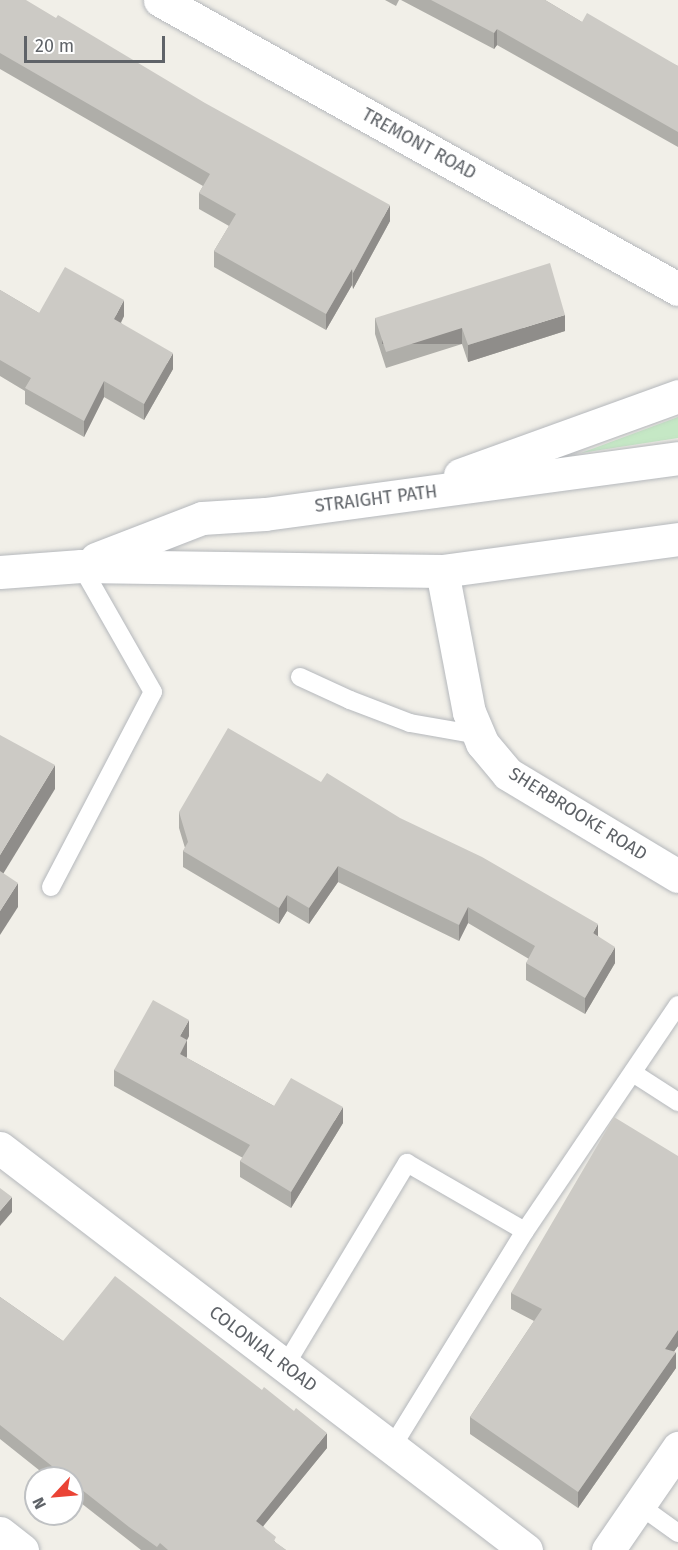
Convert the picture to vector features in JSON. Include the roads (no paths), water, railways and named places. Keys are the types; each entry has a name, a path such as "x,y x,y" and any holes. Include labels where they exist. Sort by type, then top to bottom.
{"main road":[{"name":"TREMONT ROAD","path":"159,0 678,289"},
{"path":"408,495 678,396"},
{"name":"STRAIGHT PATH","path":"81,566 202,518 265,514 678,458"},
{"name":"STRAIGHT PATH","path":"0,572 81,566 442,571 678,539"},
{"name":"SHERBROOKE ROAD","path":"442,571 469,712 478,735 508,774 678,876"},
{"name":"COLONIAL ROAD","path":"0,1148 526,1550"},
{"path":"608,1550 678,1448"},
{"path":"0,1533 22,1550"}],"lane":[{"path":"51,887 153,692 81,566"},
{"path":"300,677 410,723 478,735"},
{"path":"392,1447 525,1231 678,1005"},
{"path":"633,1073 678,1102"},
{"path":"285,1366 407,1163 525,1231"},
{"path":"639,1505 678,1533"}]}
